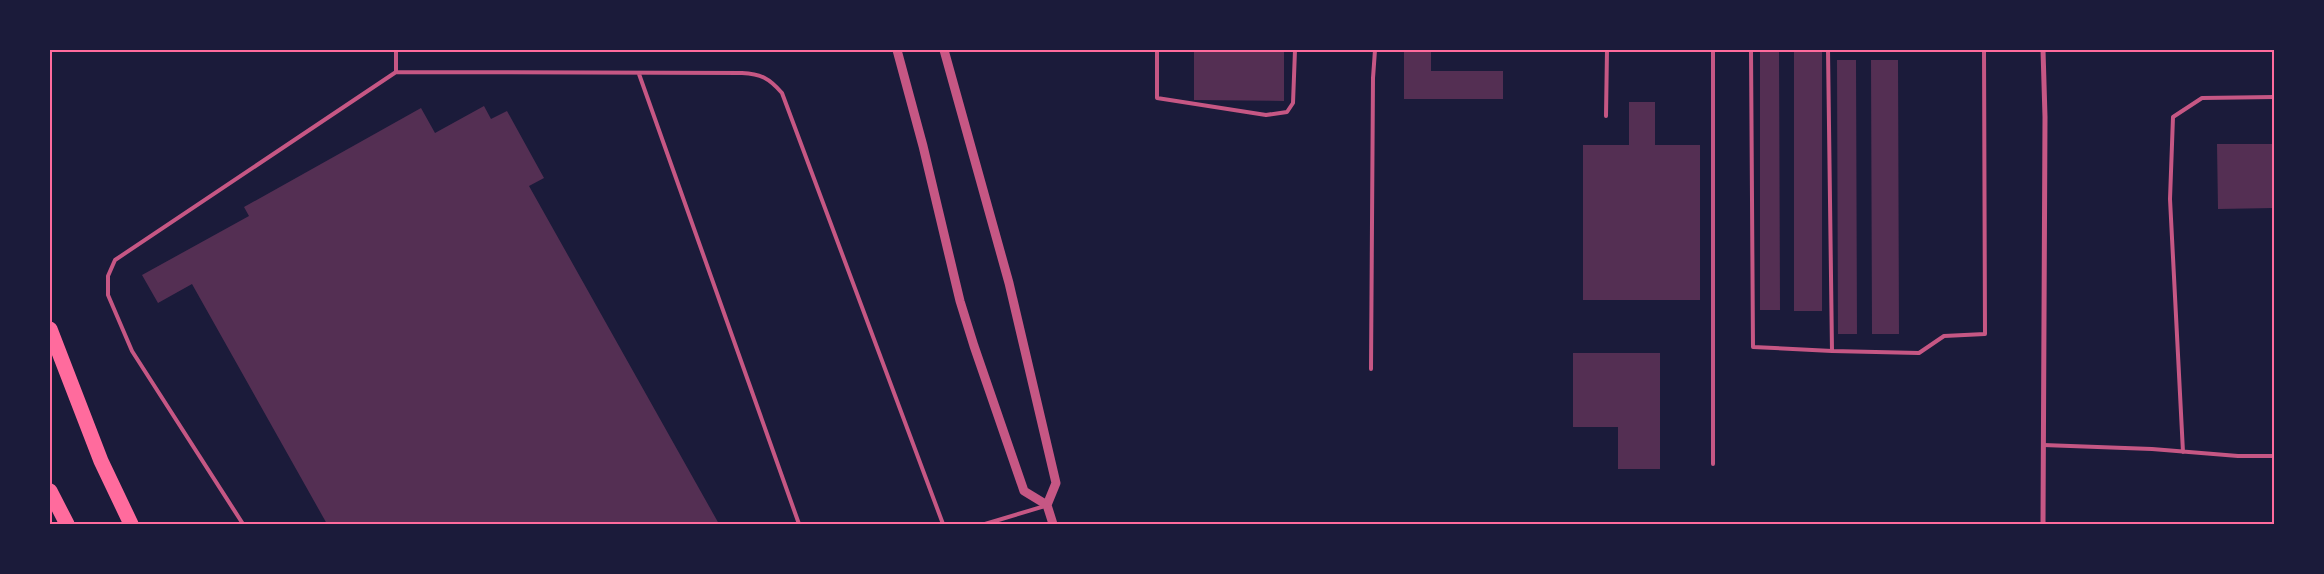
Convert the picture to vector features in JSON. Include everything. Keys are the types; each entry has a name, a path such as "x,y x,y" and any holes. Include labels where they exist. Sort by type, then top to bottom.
{"highway":[{"path":"50,328 101,461 131,524"},
{"path":"50,491 67,524"}],"street":[{"path":"897,50 919,128 960,301 974,346 1024,491 1047,505"},
{"path":"944,50 1009,283 1056,483 1047,505 1053,524"},
{"path":"2043,50 2045,117 2043,524"}],"lane":[{"path":"396,50 396,72"},
{"path":"1157,50 1157,98 1266,115 1287,112 1293,103 1295,50"},
{"path":"1371,369 1373,78 1376,50"},
{"path":"1606,116 1607,50"},
{"path":"1712,464 1713,50"},
{"path":"1751,50 1752,347 1832,351 1919,352 1944,336 1985,334 1984,50"},
{"path":"1828,50 1832,351"},
{"path":"243,524 132,351 108,295 108,276 115,260 396,72 758,74 770,80 782,93 943,524"},
{"path":"638,74 799,524"},
{"path":"2183,452 2170,200 2173,117 2202,98 2274,97"},
{"path":"2043,445 2238,456 2274,456"},
{"path":"985,524 1047,505"}],"building":[{"path":"1194,50 1284,50 1284,101 1194,100"},
{"path":"1404,50 1431,50 1431,71 1503,71 1503,99 1404,99"},
{"path":"1760,50 1779,50 1780,310 1760,310"},
{"path":"1794,50 1822,50 1822,311 1794,311"},
{"path":"1837,60 1856,60 1857,334 1838,334"},
{"path":"1871,60 1898,60 1899,334 1872,334"},
{"path":"1629,102 1655,102 1655,145 1700,145 1700,300 1583,300 1583,145 1629,145"},
{"path":"484,106 491,119 507,111 544,178 529,186 719,524 327,524 192,284 158,303 142,275 249,216 244,207 421,108 435,133"},
{"path":"2217,144 2274,144 2274,208 2218,209"},
{"path":"1573,353 1660,353 1660,469 1618,469 1618,427 1573,427"}]}
